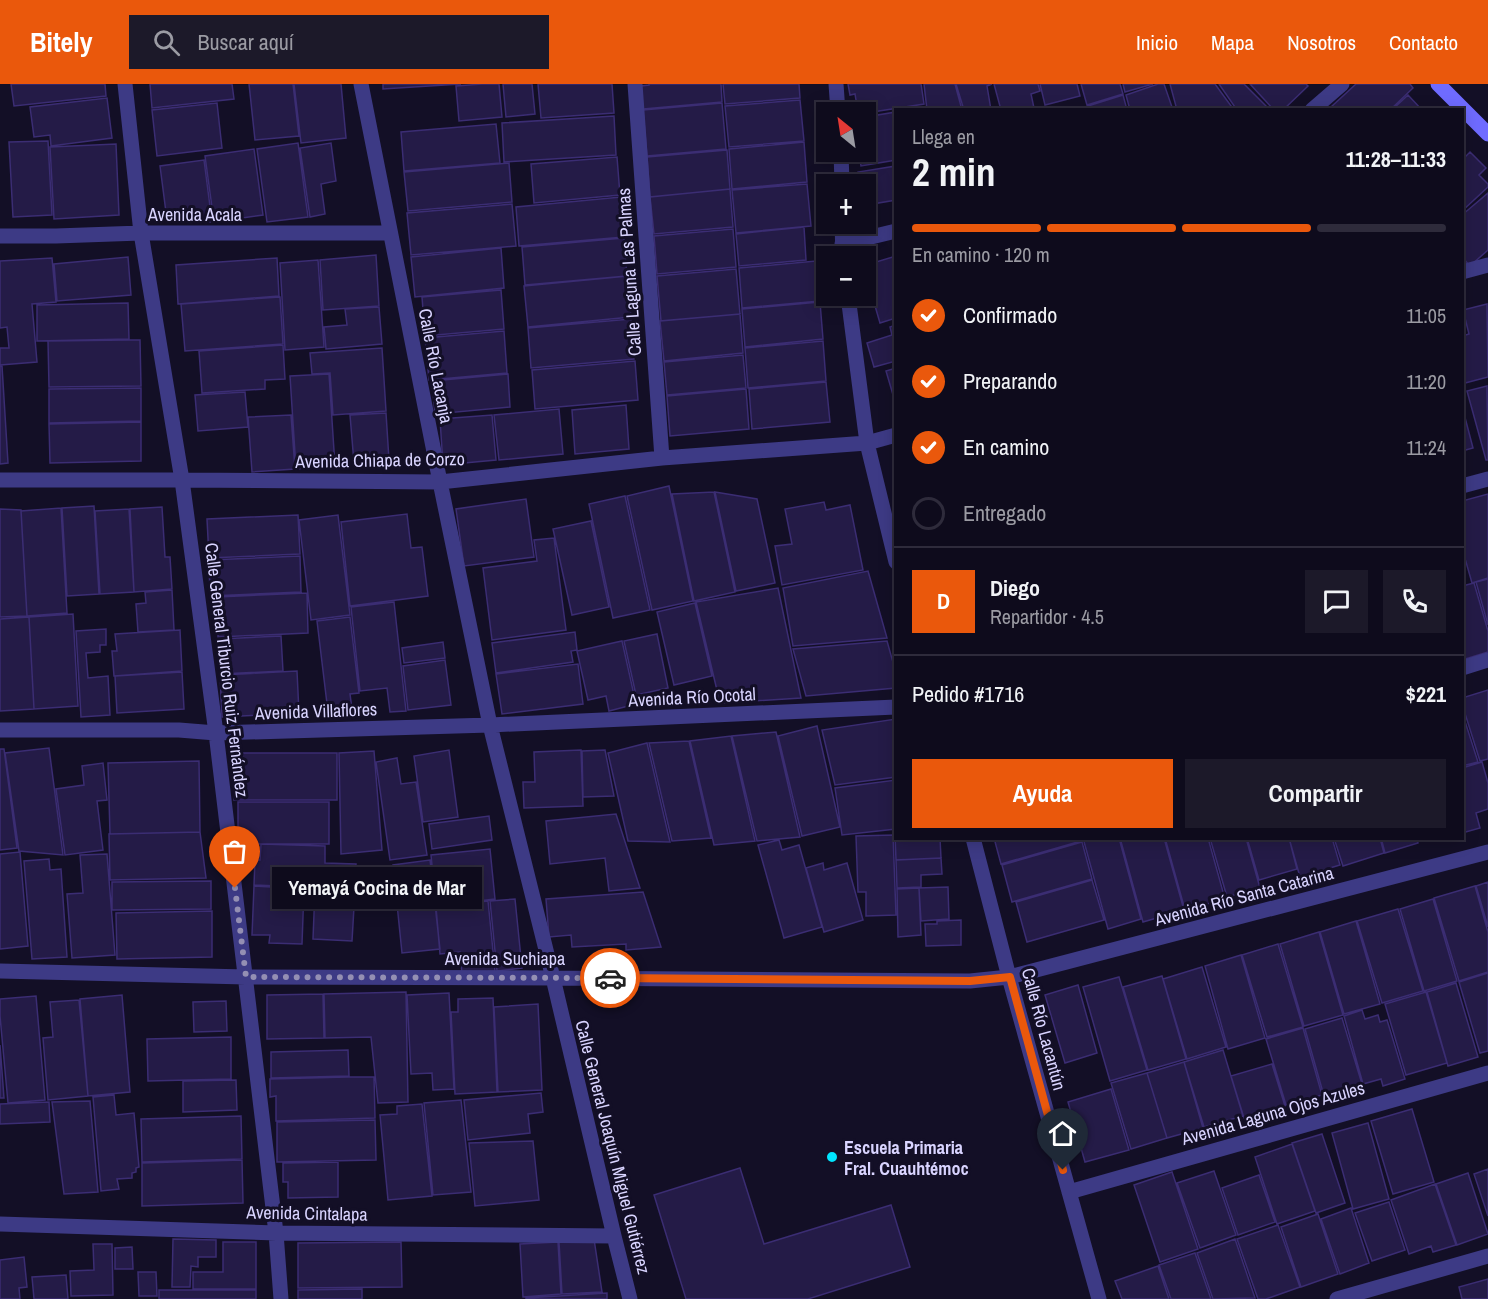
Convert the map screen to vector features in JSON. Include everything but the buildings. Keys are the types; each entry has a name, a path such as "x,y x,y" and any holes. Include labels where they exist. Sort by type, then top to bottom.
{"street":[{"name":"Calle General Tiburcio Ruiz Fernández","path":"125,84 141,233 182,480 216,733 276,1233 281,1299"},
{"name":"Calle Río Lacanja","path":"361,84 490,725"},
{"name":"Calle Laguna Las Palmas","path":"635,84 662,458"},
{"path":"836,84 837,102"},
{"path":"1313,108 1342,84"},
{"path":"1438,84 1462,108"},
{"path":"1464,110 1488,134"},
{"path":"853,246 894,232"},
{"name":"Avenida Acala","path":"0,236 141,233 390,233"},
{"path":"1464,271 1488,265"},
{"path":"849,306 867,443 894,554"},
{"name":"Avenida Chiapa de Corzo","path":"0,480 440,482 662,458 867,443 894,436"},
{"path":"1464,485 1488,479"},
{"path":"1464,667 1488,660"},
{"name":"Avenida Río Ocotal","path":"490,725 894,707"},
{"name":"Avenida Villaflores","path":"0,730 179,730 216,733 490,725"},
{"name":"Calle General Joaquín Miguel Gutiérrez","path":"490,725 630,1299"},
{"name":"Calle Río Lacantún","path":"974,840 1099,1299"},
{"name":"Avenida Río Santa Catarina","path":"1010,977 1488,852"},
{"name":"Avenida Suchiapa","path":"0,972 246,977 970,981 1010,977"},
{"name":"Avenida Laguna Ojos Azules","path":"1069,1192 1488,1072"},
{"name":"Avenida Cintalapa","path":"0,1224 276,1233 614,1236"},
{"path":"1337,1299 1488,1256"}],"way so far":[{"path":"235,888 246,977 610,978"}],"place":[{"name":"Yemayá Cocina de Mar","path":"235,888"},
{"name":"Escuela Primaria Fral. Cuauhtémoc","path":"832,1157"}],"route":[{"path":"610,978 970,981 1010,977 1063,1170"}]}
